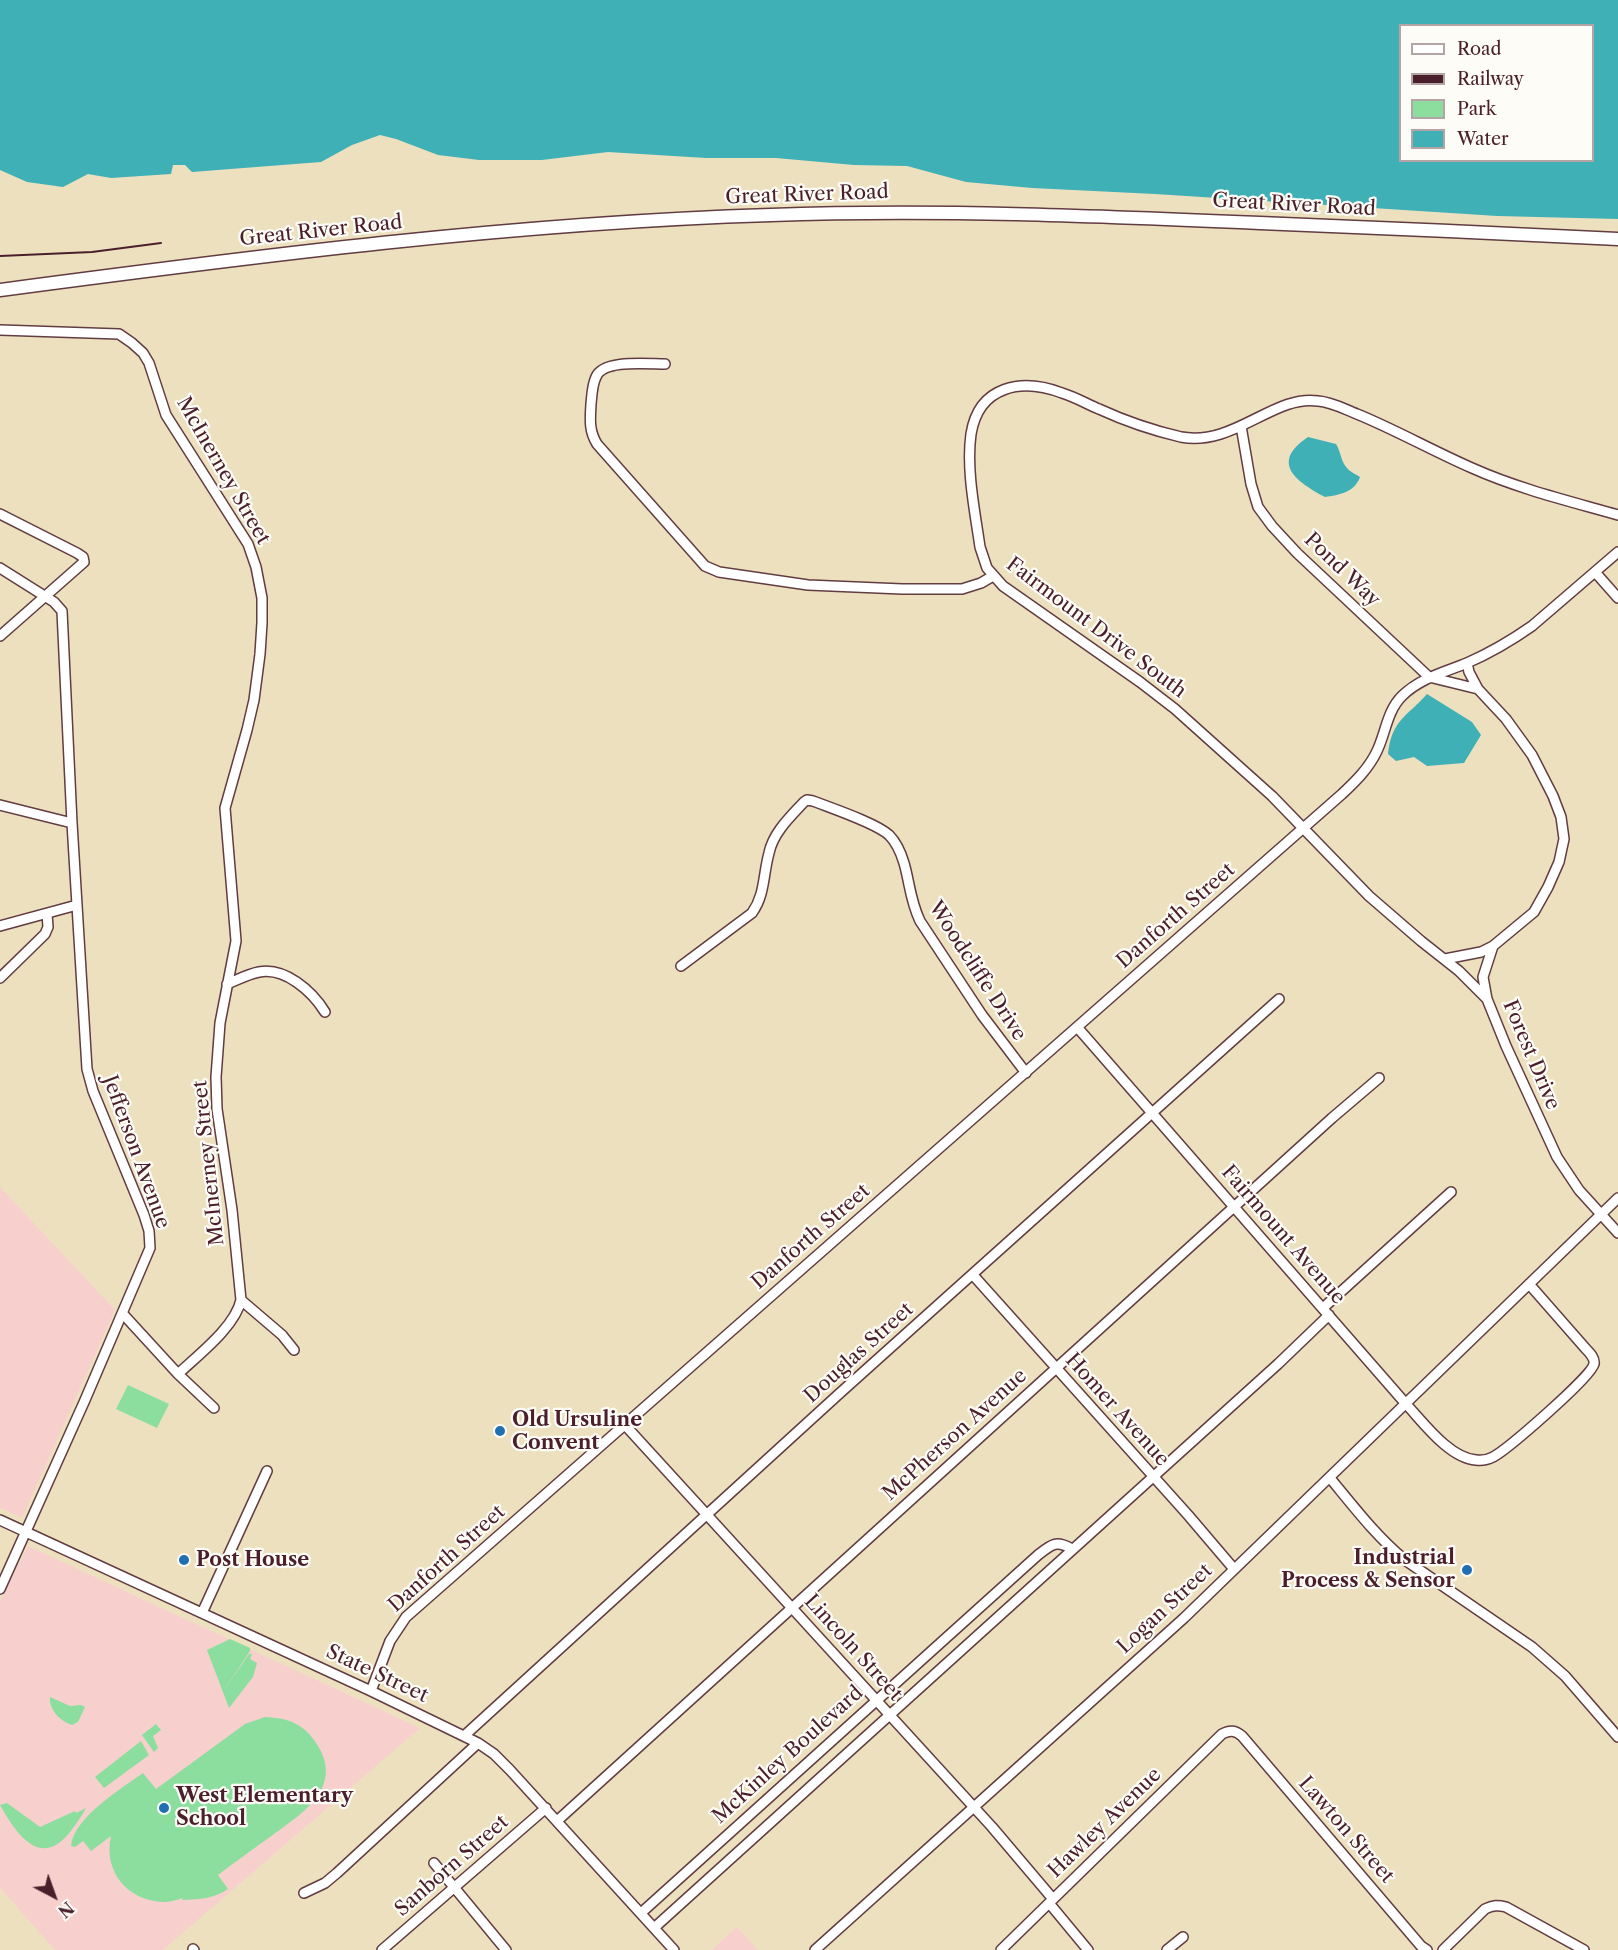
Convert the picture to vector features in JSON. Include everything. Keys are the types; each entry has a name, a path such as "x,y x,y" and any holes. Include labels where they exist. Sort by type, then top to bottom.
{"main road":[{"name":"Great River Road","path":"0,290 231,260 471,234 596,224 769,215 923,212 1079,215 1618,238"}],"street":[{"name":"McInerney Street","path":"0,330 119,334 143,353 149,363 166,415 248,544 256,567 262,624 260,654 247,730 225,808 236,941 218,1041 216,1098 232,1210 241,1300"},
{"path":"665,364 617,364 608,366 599,372 592,392 591,433 597,444 705,566 719,572 792,583 878,588 962,589 981,583 993,576"},
{"name":"Fairmount Drive South","path":"1302,829 1272,796 1176,709 1131,675 1017,597 993,576 980,547 970,445 975,421 986,402 994,394 1017,386 1043,387 1124,419 1181,437 1206,438 1241,426 1287,405 1319,400 1368,419 1497,478 1542,494 1618,515"},
{"name":"Pond Way","path":"1241,426 1251,484 1258,507 1272,526 1297,553 1428,677 1478,689"},
{"path":"0,514 77,553 84,562 0,636"},
{"name":"Danforth Street","path":"371,1691 390,1641 405,1617 1026,1074 1359,777 1377,752 1394,706 1404,694 1428,677 1467,663 1532,626 1618,552"},
{"path":"0,568 46,596"},
{"path":"1595,572 1618,598"},
{"name":"Jefferson Avenue","path":"0,1589 149,1255 150,1238 144,1215 93,1091 87,1069 62,611 46,596"},
{"path":"1444,959 1481,952 1493,946 1534,912 1548,887 1564,839 1561,818 1553,796 1532,755 1506,719 1478,689 1467,663"},
{"name":"Woodcliffe Drive","path":"681,966 752,913 762,895 768,854 775,838 804,802 813,801 873,826 892,838 901,854 911,901 920,921 982,1015 1026,1074"},
{"path":"0,805 72,823"},
{"name":"Forest Drive","path":"1302,829 1383,909 1444,959 1487,999 1557,1156 1579,1190 1618,1233"},
{"path":"0,926 77,905"},
{"path":"0,978 45,934 48,927 47,914"},
{"path":"1487,999 1483,977 1493,946"},
{"path":"227,984 258,972 274,971 304,988 325,1012"},
{"name":"Douglas Street","path":"464,1736 1279,999"},
{"name":"Fairmount Avenue","path":"1077,1027 1406,1404 1450,1449 1469,1459 1484,1460 1499,1453 1573,1389 1593,1366 1594,1360 1586,1348 1529,1284"},
{"name":"McPherson Avenue","path":"557,1821 1055,1368 1379,1078"},
{"name":"McKinley Boulevard","path":"654,1928 888,1714 1278,1364 1326,1312 1451,1192"},
{"name":"Logan Street","path":"815,1950 1176,1624 1618,1198"},
{"name":"Homer Avenue","path":"973,1275 1234,1569"},
{"path":"178,1374 228,1324 238,1310 241,1300 282,1335 294,1350"},
{"path":"123,1314 178,1374 214,1408"},
{"name":"Lincoln Street","path":"624,1424 974,1808 1051,1901 1088,1950"},
{"path":"202,1613 267,1471"},
{"path":"1330,1478 1388,1546 1532,1647 1565,1676 1618,1737"},
{"name":"State Street","path":"0,1520 371,1691 478,1743 494,1754 546,1808 674,1950"},
{"name":"McKinley Boulevard","path":"641,1913 1038,1555 1060,1543 1072,1549"},
{"name":"Hawley Avenue","path":"1001,1950 1222,1734 1230,1731 1238,1732"},
{"name":"Lawton Street","path":"1238,1732 1421,1946 1427,1950"},
{"path":"304,1893 325,1883 337,1873 478,1743"},
{"name":"Sanborn Street","path":"382,1950 546,1808"},
{"path":"434,1863 506,1950"},
{"path":"688,1869 702,1885"},
{"path":"1443,1950 1485,1909 1493,1905 1506,1907 1584,1950"},
{"path":"1167,1950 1183,1937"}],"shaded area":[{"path":"0,1187 115,1310 22,1518 0,1508"},
{"name":"West Elementary School","path":"28,1546 420,1728 163,1950 55,1950 0,1888 0,1601"},
{"path":"737,1927 758,1950 711,1950"}],"green space":[{"path":"128,1385 169,1404 157,1428 116,1409"},
{"path":"230,1639 250,1648 250,1651 223,1692 249,1654 252,1654 250,1659 257,1663 253,1677 229,1708 207,1650"},
{"path":"50,1697 70,1706 85,1707 78,1722 72,1725 63,1721 53,1711"},
{"path":"265,1717 289,1721 308,1732 325,1761 326,1775 322,1788 305,1810 218,1875 228,1889 206,1898 182,1900 183,1898 166,1902 151,1900 129,1890 114,1872 109,1849 111,1836 91,1851 83,1841 75,1847 71,1846 74,1835 89,1815 143,1773 156,1789 245,1724"},
{"path":"156,1724 161,1730 153,1736 158,1748 154,1752 142,1735"},
{"path":"141,1741 149,1755 104,1788 95,1777"},
{"path":"7,1803 40,1827 86,1808 70,1832 59,1843 49,1848 39,1848 21,1836 13,1826 0,1805"}],"water":[{"path":"0,0 1618,0 1618,219 1497,216 1032,188 966,182 907,166 854,165 776,158 706,158 608,152 542,160 479,160 438,155 380,135 352,145 321,162 192,172 185,165 173,165 171,174 111,178 88,174 63,187 27,182 0,170"},
{"path":"1308,437 1336,444 1345,466 1360,477 1358,482 1341,494 1325,497 1297,478 1291,471 1290,455 1296,446"},
{"path":"1427,694 1472,722 1481,735 1464,763 1427,766 1414,757 1396,761 1388,754 1397,726"}],"railway":[{"path":"0,256 92,252 161,243"}],"place":[{"name":"Old Ursuline Convent","path":"500,1431"},
{"name":"Post House","path":"184,1560"},
{"name":"Industrial Process & Sensor","path":"1467,1570"},
{"name":"West Elementary School","path":"164,1808"}]}
